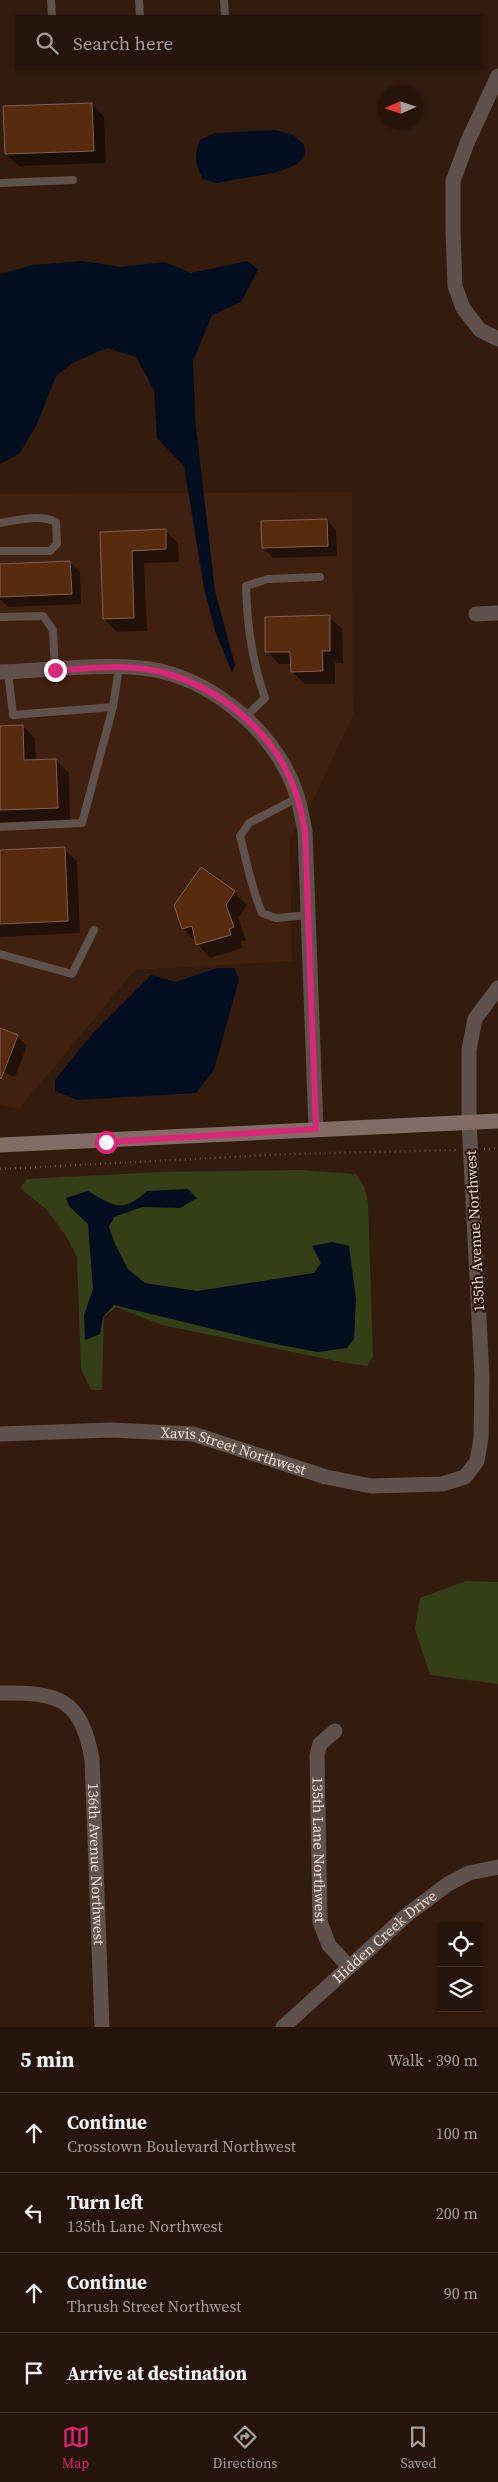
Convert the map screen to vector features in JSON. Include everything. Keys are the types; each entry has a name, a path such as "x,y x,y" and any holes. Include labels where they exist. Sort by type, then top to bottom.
{"street":[{"path":"498,76 467,143 453,182 455,286 463,308 480,330 498,338"},
{"path":"476,614 498,613"},
{"path":"4,672 119,667 160,671 197,685 242,715 276,752 297,798 305,831 316,1129"},
{"name":"135th Avenue Northwest","path":"465,1477 477,1461 481,1438 482,1378 471,1149 469,1050 475,1019 498,988"},
{"path":"0,1145 498,1121"},
{"name":"Xavis Street Northwest","path":"0,1434 111,1430 193,1434 326,1477 371,1486 442,1484 465,1477"},
{"name":"136th Avenue Northwest","path":"0,1693 25,1693 54,1697 70,1705 89,1741 92,1759 102,2027"},
{"name":"135th Lane Northwest","path":"335,1731 320,1744 316,1754 320,1922 329,1945 349,1967"},
{"name":"Hidden Creek Drive","path":"283,2027 408,1914 448,1884 469,1873 498,1867"}],"lane":[{"path":"51,0 52,15"},
{"path":"139,0 140,15"},
{"path":"224,0 225,15"},
{"path":"0,183 73,180"},
{"path":"0,523 49,518 56,522 57,544 50,551 0,551"},
{"path":"242,715 265,698 255,670 247,620 246,586 268,579 320,577"},
{"path":"0,617 43,616 54,630 55,670"},
{"path":"0,827 82,823 113,707 119,667"},
{"path":"4,672 13,715 113,707"},
{"path":"297,798 249,823 240,836 249,867 252,891 262,913 276,918 309,915"},
{"path":"0,954 72,974 94,930"}],"path":[{"path":"0,1169 280,1155 498,1148"}],"shaded area":[{"path":"352,492 353,715 312,803 290,839 292,961 135,970 19,1109 0,1105 0,494"}],"green space":[{"path":"299,1170 356,1174 365,1189 368,1203 373,1357 367,1366 162,1325 116,1307 104,1317 102,1390 91,1390 81,1369 77,1257 66,1236 46,1209 20,1188 27,1179 159,1172"},
{"path":"466,1581 498,1582 498,1684 430,1675 415,1629 420,1598"}],"water":[{"path":"276,130 293,135 304,144 305,155 296,165 274,173 216,183 203,179 196,160 200,140 215,133"},
{"path":"82,261 121,267 165,262 191,273 248,261 258,270 241,302 212,315 193,361 195,418 215,591 235,665 232,672 216,634 204,588 184,466 157,438 154,390 136,357 107,348 74,362 56,376 37,424 20,453 0,464 0,274 33,265"},
{"path":"217,968 234,968 239,979 214,1070 196,1093 77,1100 55,1091 55,1080 92,1034 151,975 175,982"},
{"path":"188,1189 197,1198 180,1208 142,1207 114,1217 109,1227 115,1244 128,1269 145,1283 197,1291 314,1273 321,1263 312,1246 332,1242 349,1246 356,1299 354,1339 347,1348 318,1352 275,1344 114,1305 103,1317 100,1334 85,1340 84,1315 93,1289 88,1224 69,1206 66,1198 88,1191 112,1204 124,1205 131,1203 147,1191"}],"building":[{"path":"92,103 94,151 5,154 3,106"},
{"path":"327,519 328,546 262,548 261,521"},
{"path":"166,529 166,549 132,551 134,618 103,619 100,532"},
{"path":"70,561 72,594 0,597 0,564"},
{"path":"330,615 330,651 322,651 323,671 291,672 290,652 265,652 265,617"},
{"path":"23,725 24,760 56,759 58,808 0,810 0,726"},
{"path":"65,847 68,921 0,924 0,850"},
{"path":"201,867 235,891 226,905 234,927 229,929 231,935 196,945 192,926 182,929 174,905"},
{"path":"0,1028 18,1035 1,1079 0,1078"}],"route":[{"path":"55,670 119,667 160,671 197,685 240,712 276,752 295,790 305,831 316,1129 106,1142"}]}
